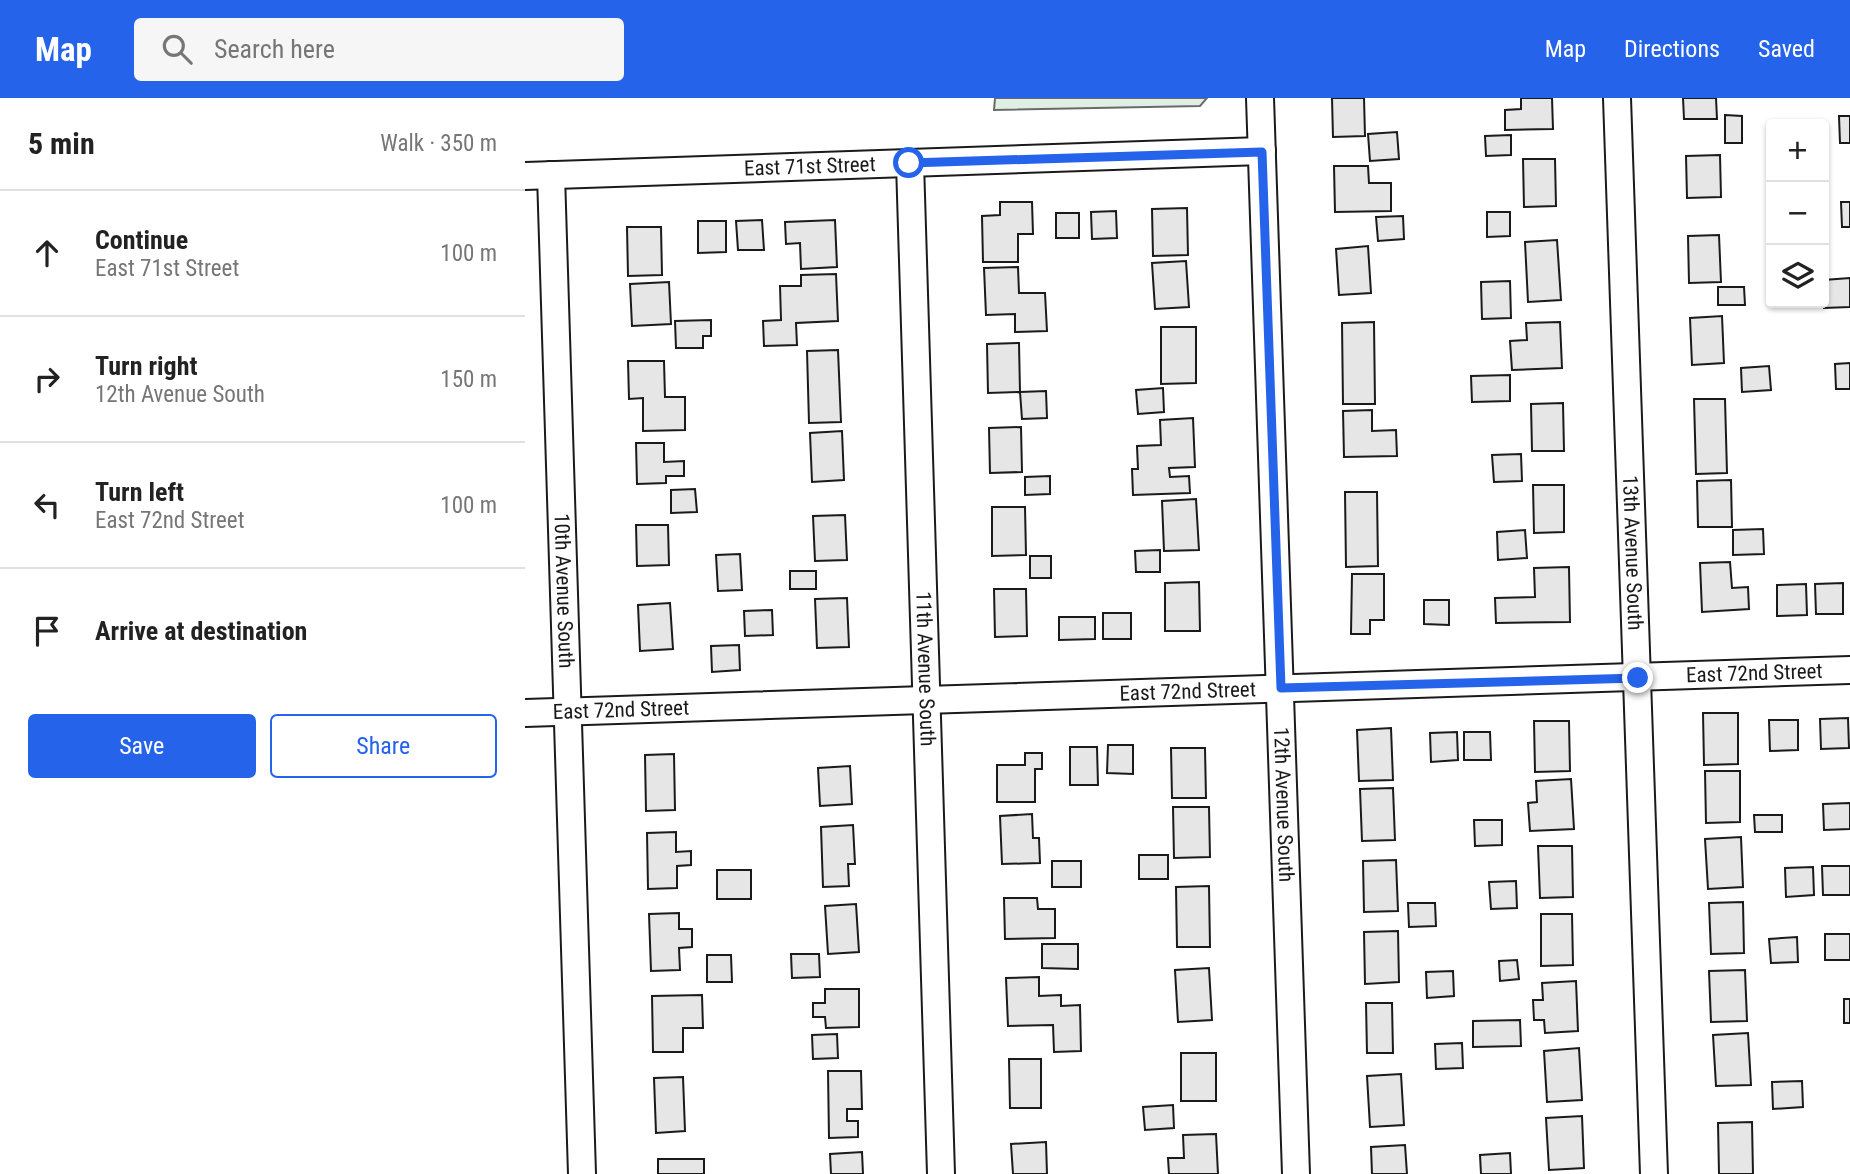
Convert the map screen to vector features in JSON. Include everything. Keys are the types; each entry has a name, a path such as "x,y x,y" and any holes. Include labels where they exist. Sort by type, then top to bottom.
{"street":[{"name":"12th Avenue South","path":"1260,98 1296,1174"},
{"name":"13th Avenue South","path":"1617,98 1654,1174"},
{"name":"East 71st Street","path":"525,176 1262,152"},
{"name":"11th Avenue South","path":"909,163 941,1174"},
{"name":"10th Avenue South","path":"551,176 582,1174"},
{"name":"East 72nd Street","path":"525,713 1850,670"}],"green space":[{"path":"995,98 1207,98 1200,106 994,110"}],"building":[{"path":"1332,98 1364,98 1365,136 1333,137"},
{"path":"1521,98 1552,98 1553,129 1505,130 1505,110 1521,109"},
{"path":"1683,98 1716,98 1717,119 1684,119"},
{"path":"1725,115 1742,116 1742,143 1725,143"},
{"path":"1839,116 1850,116 1850,143 1840,143"},
{"path":"1397,132 1399,159 1370,161 1368,134"},
{"path":"1511,135 1511,155 1486,156 1485,136"},
{"path":"1720,155 1721,197 1687,198 1686,156"},
{"path":"1523,159 1555,159 1556,206 1524,207"},
{"path":"1334,166 1368,166 1369,183 1391,183 1391,211 1335,212"},
{"path":"1000,202 1032,202 1033,234 1018,234 1018,262 983,262 982,216 1000,215"},
{"path":"1841,202 1850,202 1850,227 1842,227"},
{"path":"1187,208 1188,255 1153,256 1152,209"},
{"path":"1116,211 1117,238 1092,239 1091,212"},
{"path":"1487,212 1510,212 1510,236 1487,237"},
{"path":"1056,213 1079,213 1079,238 1056,238"},
{"path":"1403,216 1404,239 1378,241 1376,217"},
{"path":"762,220 764,250 738,250 736,221"},
{"path":"835,220 837,267 801,269 800,243 786,244 785,222"},
{"path":"698,221 726,221 726,252 698,253"},
{"path":"627,227 661,227 662,275 628,276"},
{"path":"1719,235 1721,282 1689,283 1688,236"},
{"path":"1557,240 1561,300 1528,302 1525,242"},
{"path":"1368,246 1371,293 1339,295 1336,249"},
{"path":"1186,261 1189,307 1155,309 1152,263"},
{"path":"1018,267 1019,293 1045,293 1047,331 1015,332 1015,314 986,315 984,268"},
{"path":"836,274 838,321 796,323 797,345 764,346 763,321 781,320 780,286 801,286 801,275"},
{"path":"1850,278 1850,307 1829,308 1829,280"},
{"path":"1510,281 1511,318 1482,319 1481,282"},
{"path":"669,282 671,324 632,326 630,284"},
{"path":"1718,287 1744,287 1745,305 1718,305"},
{"path":"1722,316 1724,363 1692,365 1690,318"},
{"path":"711,320 711,336 703,336 703,348 676,348 675,321"},
{"path":"1374,322 1375,404 1343,404 1342,323"},
{"path":"1560,322 1562,368 1512,370 1510,341 1527,340 1526,323"},
{"path":"1161,327 1196,327 1196,383 1161,384"},
{"path":"1019,343 1020,392 988,393 987,344"},
{"path":"838,350 841,422 809,423 807,351"},
{"path":"628,361 664,361 665,397 685,397 685,430 643,431 643,398 629,399"},
{"path":"1850,363 1850,389 1836,389 1835,364"},
{"path":"1769,366 1771,390 1742,392 1741,368"},
{"path":"1510,375 1510,401 1472,402 1471,376"},
{"path":"1163,388 1164,412 1138,414 1136,390"},
{"path":"1046,391 1047,418 1022,419 1020,392"},
{"path":"1694,399 1725,399 1727,473 1696,474"},
{"path":"1563,403 1564,451 1532,451 1531,404"},
{"path":"1372,410 1372,431 1396,430 1397,456 1344,457 1343,411"},
{"path":"1193,418 1195,467 1169,468 1170,477 1189,476 1190,493 1133,495 1132,469 1138,469 1137,446 1161,445 1160,420"},
{"path":"1021,427 1022,472 990,473 989,428"},
{"path":"842,431 844,480 812,482 810,433"},
{"path":"636,443 664,443 664,462 684,461 684,476 666,476 666,483 637,484"},
{"path":"1521,454 1522,481 1494,482 1492,455"},
{"path":"1050,476 1050,494 1025,495 1025,477"},
{"path":"1731,480 1732,527 1698,527 1697,481"},
{"path":"1533,485 1564,485 1564,532 1534,533"},
{"path":"695,489 697,512 671,513 671,490"},
{"path":"1345,492 1377,492 1378,566 1346,567"},
{"path":"1196,499 1199,550 1164,551 1162,501"},
{"path":"992,507 1025,507 1026,555 992,556"},
{"path":"845,515 847,560 815,561 813,516"},
{"path":"636,525 668,525 669,565 637,566"},
{"path":"1763,529 1764,554 1733,555 1733,530"},
{"path":"1525,530 1527,558 1498,560 1497,532"},
{"path":"1160,550 1160,572 1136,572 1135,551"},
{"path":"740,554 742,590 718,591 716,555"},
{"path":"1030,556 1051,556 1051,578 1030,578"},
{"path":"1730,562 1732,588 1748,587 1749,609 1702,612 1700,563"},
{"path":"1569,567 1570,622 1496,623 1495,598 1535,597 1534,568"},
{"path":"790,571 816,571 816,589 790,589"},
{"path":"1352,574 1384,574 1384,620 1370,620 1370,634 1351,634"},
{"path":"1199,582 1200,631 1165,631 1165,583"},
{"path":"1843,583 1843,614 1816,614 1815,584"},
{"path":"1806,584 1807,615 1777,616 1777,585"},
{"path":"994,589 1026,589 1027,636 995,637"},
{"path":"847,598 849,647 817,648 815,599"},
{"path":"1424,600 1449,600 1449,625 1424,624"},
{"path":"670,603 673,649 640,651 638,605"},
{"path":"772,610 773,635 745,636 744,611"},
{"path":"1103,613 1131,613 1131,639 1103,639"},
{"path":"1059,617 1095,617 1095,639 1059,640"},
{"path":"739,645 740,670 712,672 711,646"},
{"path":"1703,713 1738,713 1738,764 1704,765"},
{"path":"1848,718 1849,748 1821,749 1820,719"},
{"path":"1769,720 1798,720 1798,750 1770,751"},
{"path":"1534,721 1569,721 1570,771 1535,772"},
{"path":"1391,728 1393,780 1359,781 1357,730"},
{"path":"1457,732 1458,760 1431,762 1430,733"},
{"path":"1464,732 1490,732 1491,760 1464,760"},
{"path":"1108,745 1133,745 1133,774 1107,773"},
{"path":"1070,747 1097,747 1098,785 1070,785"},
{"path":"1171,748 1205,748 1206,798 1172,798"},
{"path":"1025,753 1042,753 1042,769 1035,769 1035,802 997,802 997,765 1025,765"},
{"path":"674,754 675,810 646,811 645,755"},
{"path":"850,766 852,804 820,806 818,768"},
{"path":"1705,771 1740,771 1740,822 1706,823"},
{"path":"1571,779 1574,829 1530,831 1528,803 1537,802 1536,781"},
{"path":"1393,788 1395,840 1362,841 1360,789"},
{"path":"1850,803 1850,829 1824,830 1823,804"},
{"path":"1173,807 1209,807 1210,857 1174,858"},
{"path":"1032,814 1033,838 1039,838 1040,863 1002,864 1000,816"},
{"path":"1754,815 1782,815 1782,832 1755,832"},
{"path":"1474,820 1502,820 1502,845 1475,846"},
{"path":"853,825 855,864 848,864 849,886 823,887 821,827"},
{"path":"676,832 676,852 691,851 691,865 677,866 677,888 648,889 647,833"},
{"path":"1741,837 1743,887 1708,889 1705,839"},
{"path":"1538,846 1572,846 1573,897 1540,898"},
{"path":"1139,855 1168,855 1168,879 1139,879"},
{"path":"1396,860 1398,911 1364,912 1363,861"},
{"path":"1052,861 1081,861 1081,887 1052,887"},
{"path":"1822,866 1850,866 1850,895 1823,895"},
{"path":"1813,867 1814,895 1786,897 1785,868"},
{"path":"717,870 751,870 751,899 717,899"},
{"path":"1516,881 1517,908 1491,909 1489,882"},
{"path":"1209,886 1210,947 1177,947 1176,887"},
{"path":"1004,898 1037,898 1038,909 1055,909 1055,938 1005,939"},
{"path":"1743,902 1744,953 1711,954 1709,903"},
{"path":"1408,903 1435,903 1436,926 1409,927"},
{"path":"856,904 859,952 828,954 825,906"},
{"path":"679,913 679,929 692,929 692,947 679,948 680,970 651,971 649,914"},
{"path":"1541,914 1572,914 1573,965 1541,966"},
{"path":"1398,931 1399,982 1365,984 1364,932"},
{"path":"1825,934 1850,934 1850,960 1825,960"},
{"path":"1797,937 1798,962 1771,963 1769,939"},
{"path":"1042,944 1078,944 1078,969 1042,968"},
{"path":"791,954 819,954 820,977 792,978"},
{"path":"707,955 731,955 732,982 707,982"},
{"path":"1517,960 1519,979 1500,981 1499,961"},
{"path":"1209,968 1212,1020 1178,1022 1175,970"},
{"path":"1745,970 1747,1021 1711,1022 1709,971"},
{"path":"1453,971 1454,996 1427,998 1426,972"},
{"path":"1039,977 1039,996 1061,995 1061,1006 1080,1005 1081,1051 1054,1052 1053,1025 1008,1026 1006,978"},
{"path":"1576,981 1578,1031 1545,1033 1544,1020 1534,1020 1533,1000 1543,1000 1542,983"},
{"path":"825,989 859,989 859,1027 826,1028 825,1017 813,1017 813,1003 825,1003"},
{"path":"702,995 703,1028 683,1028 683,1052 653,1052 652,996"},
{"path":"1844,999 1850,999 1850,1023 1844,1023"},
{"path":"1366,1003 1392,1003 1393,1053 1367,1053"},
{"path":"1520,1020 1521,1046 1473,1047 1473,1021"},
{"path":"1748,1033 1751,1085 1716,1086 1713,1035"},
{"path":"837,1034 838,1058 813,1059 812,1035"},
{"path":"1462,1043 1463,1068 1436,1069 1435,1044"},
{"path":"1579,1048 1582,1100 1547,1102 1544,1051"},
{"path":"1181,1053 1216,1053 1216,1101 1181,1101"},
{"path":"1009,1059 1041,1059 1041,1108 1010,1108"},
{"path":"828,1071 861,1071 862,1109 847,1109 847,1121 858,1121 858,1137 829,1138"},
{"path":"1401,1074 1404,1125 1370,1127 1367,1076"},
{"path":"683,1077 685,1131 656,1133 654,1078"},
{"path":"1802,1081 1803,1107 1773,1109 1772,1082"},
{"path":"1173,1105 1174,1128 1145,1130 1143,1107"},
{"path":"1582,1116 1584,1168 1549,1170 1546,1118"},
{"path":"1752,1122 1753,1174 1719,1174 1718,1123"},
{"path":"1216,1134 1218,1174 1169,1174 1168,1158 1184,1158 1183,1135"},
{"path":"1046,1142 1047,1174 1013,1174 1011,1144"},
{"path":"1405,1145 1407,1174 1372,1174 1371,1147"},
{"path":"862,1152 863,1174 831,1174 830,1154"},
{"path":"1510,1153 1511,1174 1481,1174 1480,1155"},
{"path":"658,1159 704,1159 704,1174 658,1174"}],"route":[{"path":"909,163 1262,152 1281,688 1638,678"}]}
